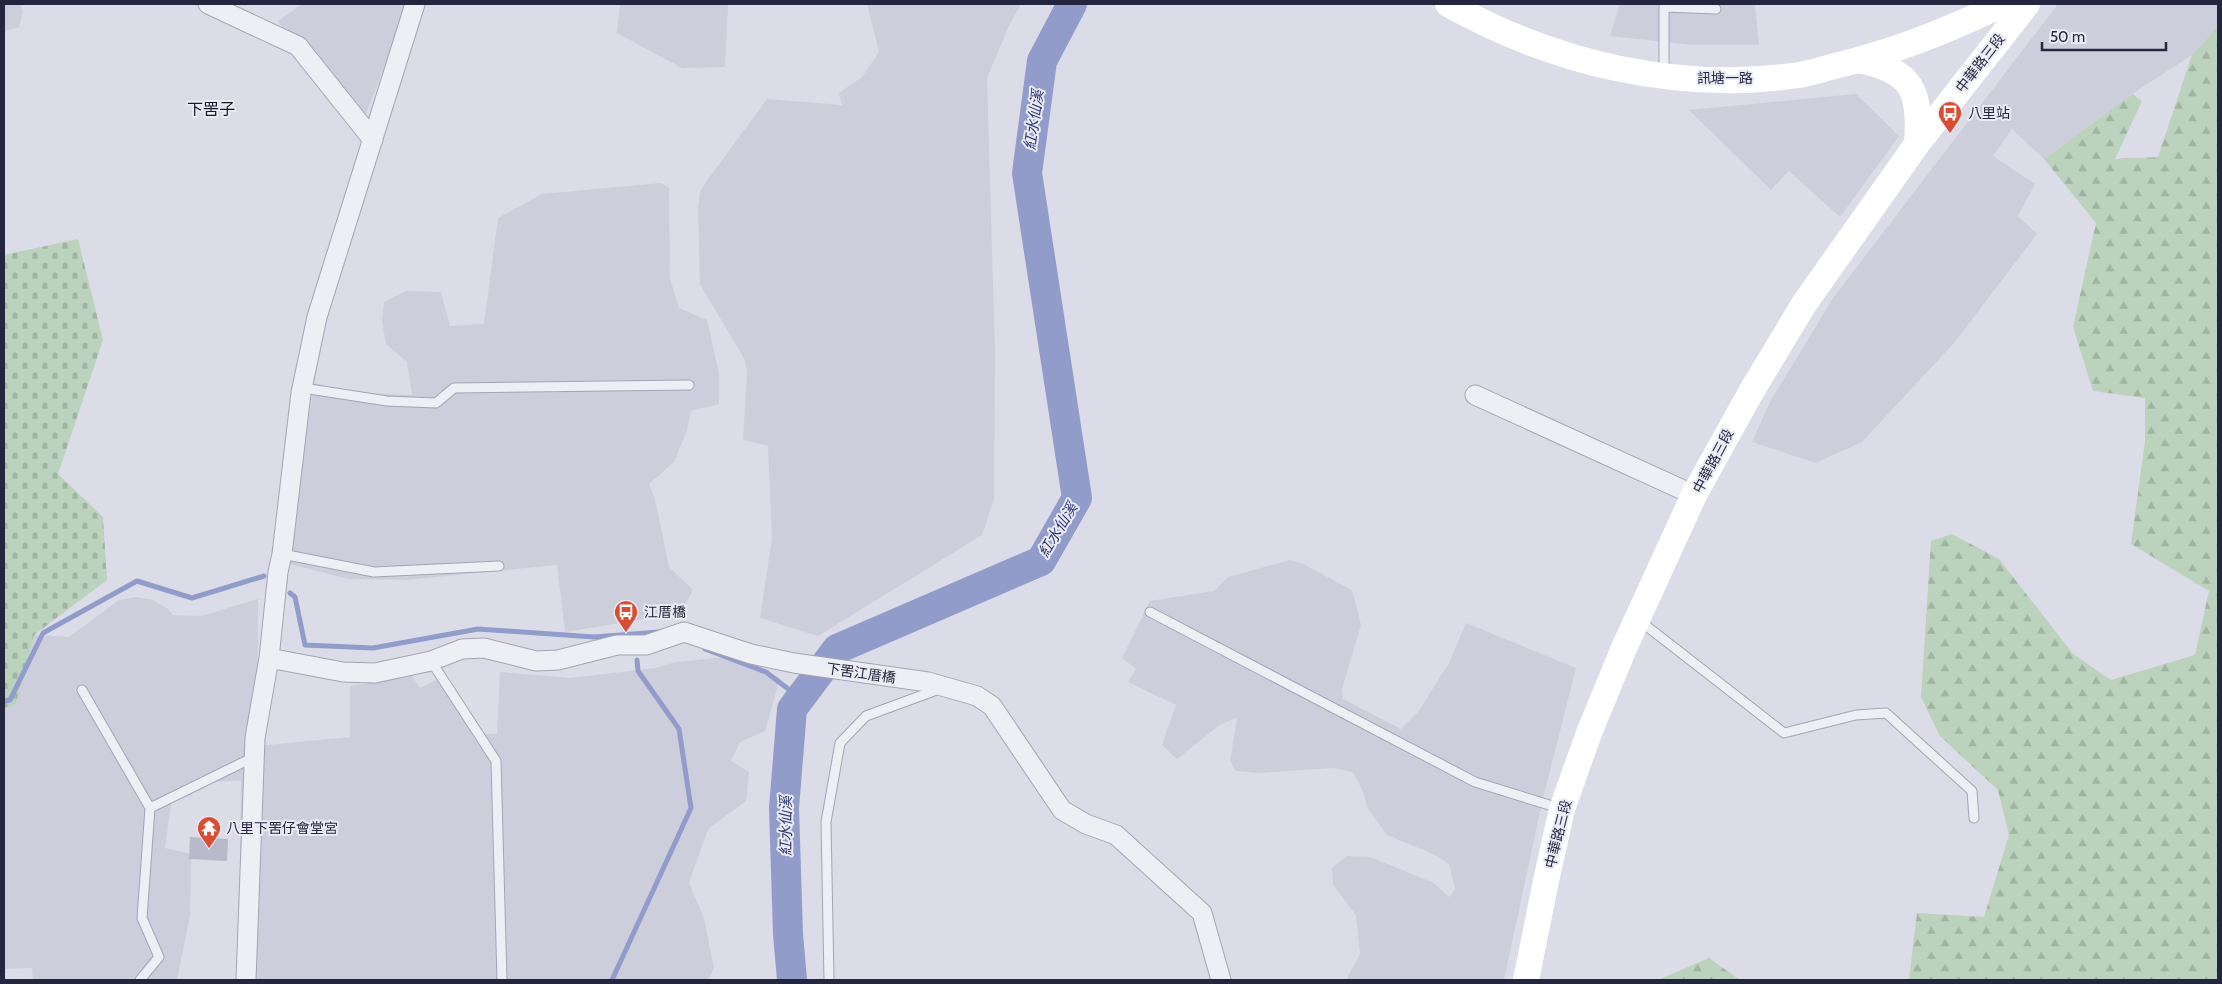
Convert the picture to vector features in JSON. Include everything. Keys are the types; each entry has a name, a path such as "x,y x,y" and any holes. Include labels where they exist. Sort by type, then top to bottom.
{"main road":[{"name":"訊塘一路","path":"1448,4 1526,41 1594,63 1664,77 1723,81 1799,75 1859,60 1923,38 2002,4"},
{"name":"中華路三段","path":"1526,980 1562,809 1589,733 1624,648 1694,495 1751,392 1804,304 1917,144 2027,4"},
{"path":"1859,60 1882,65 1901,75 1914,95 1919,115 1917,144"}],"street":[{"path":"208,4 298,46 373,140"},
{"path":"246,980 255,738 269,658 278,572 282,554 303,388 317,317 415,4"},
{"path":"1475,395 1694,495"},
{"name":"下罟江厝橋","path":"269,658 344,672 374,673 431,661 462,649 484,648 536,661 558,660 616,645 646,645 684,632 751,654 794,663 928,682 977,696 992,706 1062,810 1086,824 1116,835 1202,914 1221,980"}],"lane":[{"path":"1664,77 1664,7 1716,8"},
{"path":"303,388 387,401 436,403 454,388 689,385"},
{"path":"282,554 374,572 499,566"},
{"path":"1150,612 1475,782 1562,809"},
{"path":"1638,619 1784,733 1856,715 1886,713 1972,791 1974,818"},
{"path":"431,661 496,761 502,980"},
{"path":"829,980 826,822 840,743 866,716 947,686"},
{"path":"82,690 150,808 142,918 159,957 140,980"},
{"path":"150,808 254,757"}],"shaded area":[{"path":"4,4 20,4 23,12 19,27 4,32"},
{"path":"302,4 405,4 402,21 366,114 360,117 351,116 278,21"},
{"path":"620,4 728,4 725,67 682,68 617,33"},
{"path":"867,4 1021,4 1008,28 987,78 995,352 994,499 982,535 818,636 760,618 772,538 768,446 743,440 747,373 745,360 700,284 698,209 700,192 706,182 767,99 842,105 839,93 862,77 879,52"},
{"path":"1620,4 1755,4 1759,45 1692,45 1610,36"},
{"path":"2058,4 2218,4 2218,26 2192,55 2132,94 2044,159 2012,129 1993,156 2035,184 2018,216 2037,234 1954,343 1862,442 1815,463 1752,442 1770,402 1833,298"},
{"path":"1856,94 1899,136 1840,217 1789,171 1771,190 1689,110"},
{"path":"661,183 669,188 670,279 679,308 707,320 719,374 719,404 691,411 687,430 674,462 649,484 655,499 669,567 693,590 683,609 650,618 565,632 557,565 406,580 348,579 286,563 314,383 349,392 412,395 407,362 386,344 382,321 384,302 406,291 441,292 450,326 484,324 498,218 542,194"},
{"path":"1290,560 1303,564 1352,590 1361,625 1342,689 1343,699 1401,729 1418,712 1449,663 1466,623 1576,668 1543,798 1504,980 1346,980 1360,954 1356,915 1333,885 1332,868 1347,856 1370,857 1434,883 1449,897 1455,889 1449,864 1433,854 1387,835 1368,809 1363,792 1353,772 1333,768 1259,773 1236,771 1230,761 1237,718 1221,724 1177,759 1162,745 1176,705 1128,682 1136,669 1122,658 1150,601 1214,591 1228,577"},
{"path":"136,597 153,600 168,609 173,615 201,616 258,599 257,746 350,737 350,686 412,676 420,688 444,676 477,729 485,734 497,734 500,672 570,678 655,668 676,662 733,658 780,678 765,731 740,742 731,761 749,772 746,801 708,829 689,883 704,918 714,968 708,980 239,980 241,781 199,782 191,796 172,797 165,848 191,854 190,916 177,980 33,980 32,968 4,969 4,708 16,705 34,635 69,637 119,600"}],"green space":[{"path":"2218,26 2218,980 1909,980 1917,913 1984,917 2009,835 1998,790 1940,736 1921,697 1931,541 1952,534 1999,559 2073,654 2111,680 2195,655 2209,591 2131,544 2145,441 2145,398 2093,391 2073,327 2096,223 2044,159 2132,94 2142,101 2115,159 2158,157 2192,55"},
{"path":"78,239 103,340 58,474 103,517 107,580 34,635 16,705 4,708 4,255"},
{"path":"1709,958 1740,980 1658,980"}],"building":[{"name":"八里下罟仔會堂宮","path":"190,837 228,839 227,861 189,859"}],"waterway":[{"name":"紅水仙溪","path":"792,980 788,934 784,808 792,709 837,649 1041,561 1077,498 1027,173 1042,61 1072,4"},
{"path":"4,701 10,700 43,633 137,581 192,598 264,576"},
{"path":"290,593 295,597 305,645 373,648 478,629 594,637 659,632"},
{"path":"705,649 766,672 800,698"},
{"path":"612,980 691,808 679,729 638,671 637,660"}],"place":[{"name":"八里站","path":"1950,134"},
{"name":"江厝橋","path":"626,633"},
{"name":"八里下罟仔會堂宮","path":"209,849"}],"district":[{"name":"下罟子","path":"211,109"}]}
